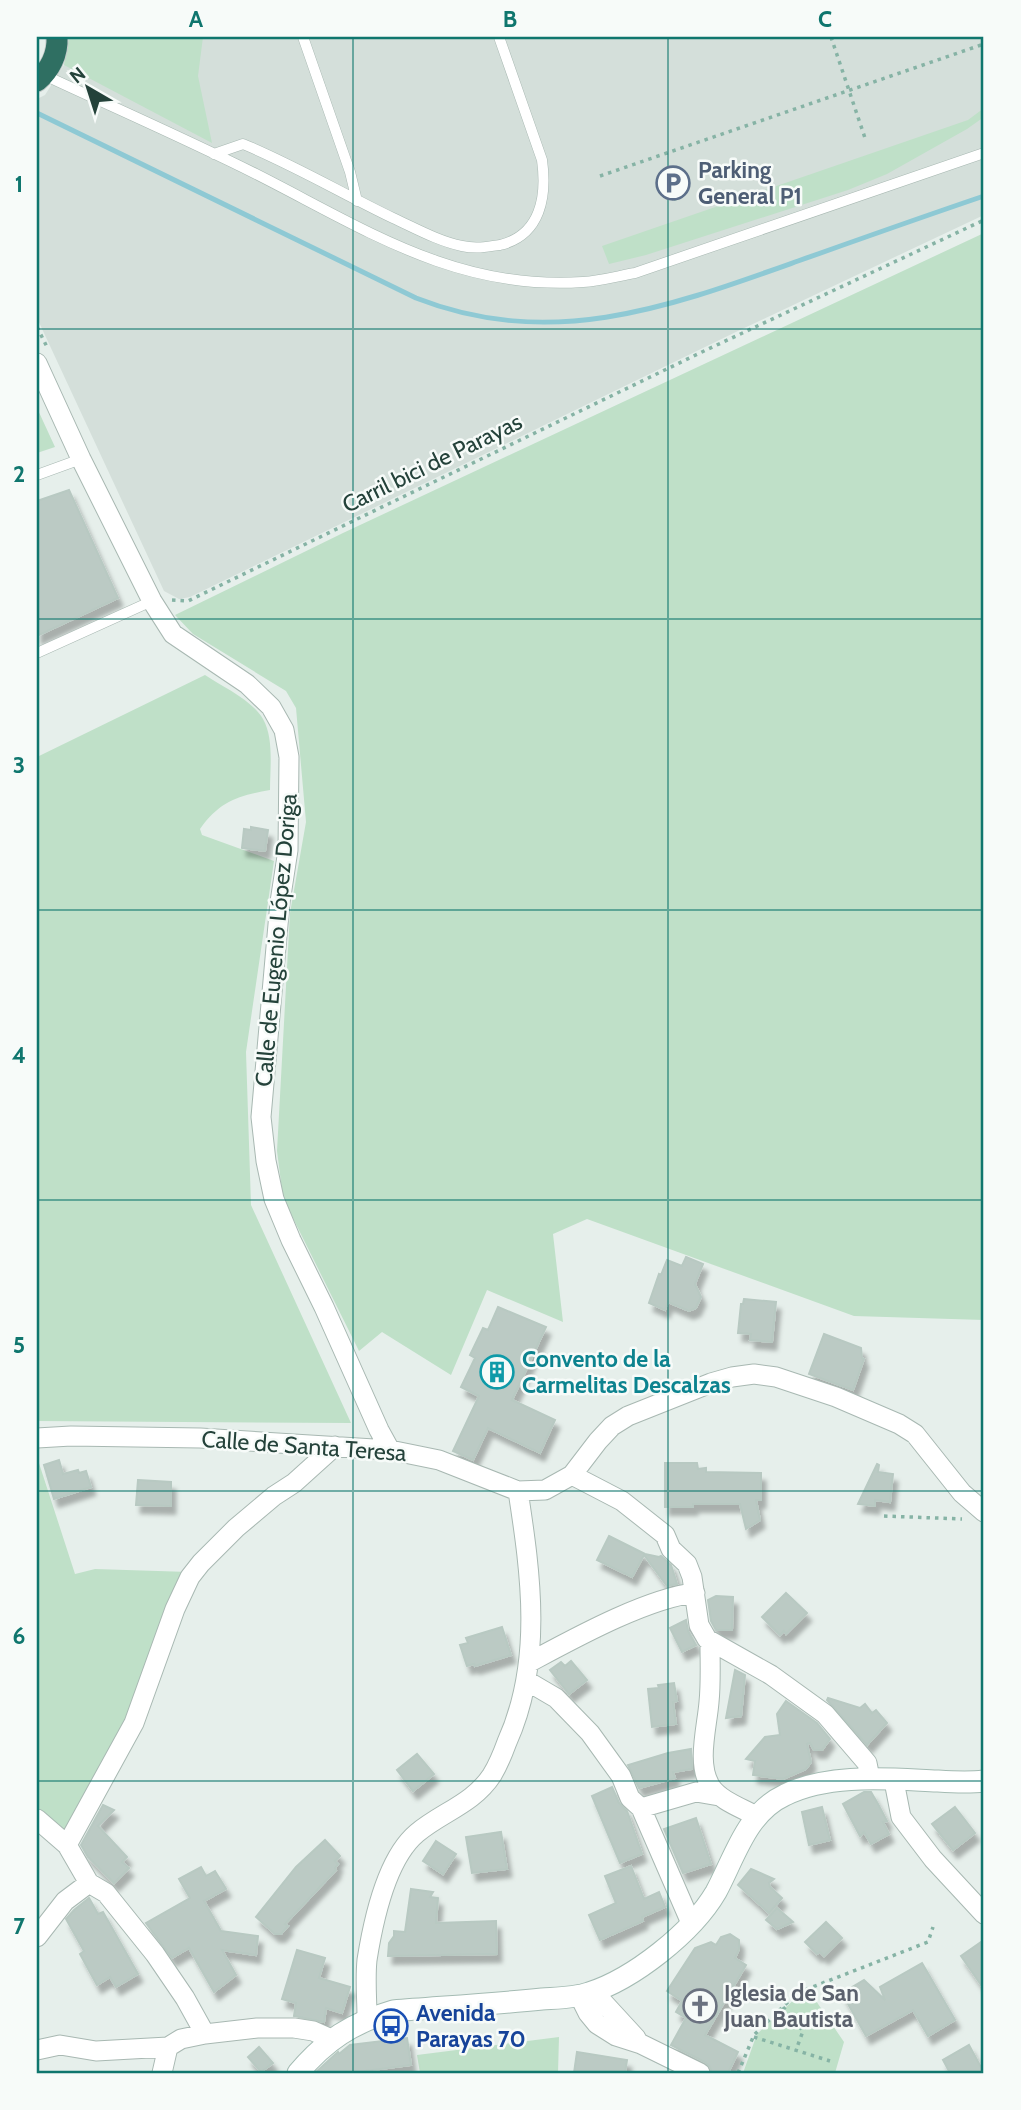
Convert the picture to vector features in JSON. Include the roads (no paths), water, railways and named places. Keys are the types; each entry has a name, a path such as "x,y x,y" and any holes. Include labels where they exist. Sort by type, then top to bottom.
{"highway":[{"path":"41,78 53,60 57,37"}],"street":[{"name":"Calle de Eugenio López Doriga","path":"43,357 81,459 161,601 173,634 247,684 271,707 284,730 289,757 288,850 280,902 261,1117 266,1161 274,1199 291,1240 390,1450"},
{"name":"Calle de Santa Teresa","path":"37,1438 200,1438 390,1450 439,1460 518,1491 545,1490 572,1475 612,1426 628,1416 711,1383 754,1374 776,1377 836,1397 899,1424 915,1434 962,1493 984,1512"},
{"path":"67,1845 134,1723 175,1609 190,1577 236,1528 335,1446"},
{"path":"572,1475 622,1501 665,1535 671,1549 687,1564 692,1577 699,1625 710,1643 704,1760 710,1786 719,1796"},
{"path":"367,2018 367,1961 387,1878 414,1836 476,1795 492,1775 518,1719 529,1672 532,1633 529,1581 518,1491"},
{"path":"529,1672 570,1641 679,1595 695,1593"},
{"path":"710,1643 753,1663 825,1714 867,1763 870,1778"},
{"path":"529,1672 590,1732 621,1776 630,1798 641,1808 691,1923"},
{"path":"298,2073 331,2039 367,2018 393,2011 583,1994 626,1975 658,1955 691,1923 715,1894 734,1853 756,1816 783,1796 807,1786 870,1778 968,1783 984,1781"},
{"path":"894,1781 901,1816 933,1859 984,1914"},
{"path":"641,1808 696,1792 719,1796 756,1816"},
{"path":"37,1819 67,1845 89,1883 106,1893 155,1954 185,1998 205,2034"},
{"path":"37,1937 65,1901 89,1883"},
{"path":"615,2015 614,2001 626,1975"},
{"path":"583,1994 602,2001 658,2064 700,2073"},
{"path":"583,1994 588,2013 597,2024 616,2036 641,2044"},
{"path":"37,2050 60,2045 96,2051 168,2047 181,2039 257,2028 294,2028 313,2031 331,2039"},
{"path":"162,2073 168,2047"}],"lane":[{"path":"303,37 350,172 357,201"},
{"path":"214,154 243,144 429,235 463,247 483,248 510,242 527,234 540,210 545,180 542,159 499,37"},
{"path":"41,78 214,154 394,246 446,265 509,279 584,282 635,273 984,153"},
{"path":"37,475 81,459"},
{"path":"37,653 161,601"}],"waterway":[{"path":"37,113 416,298 466,314 514,321 562,322 609,317 656,307 703,294 984,196"}],"place":[{"name":"Parking General P1","path":"673,183"},
{"name":"Convento de la Carmelitas Descalzas","path":"497,1372"},
{"name":"Iglesia de San Juan Bautista","path":"700,2006"},
{"name":"Avenida Parayas 70","path":"391,2026"}]}
